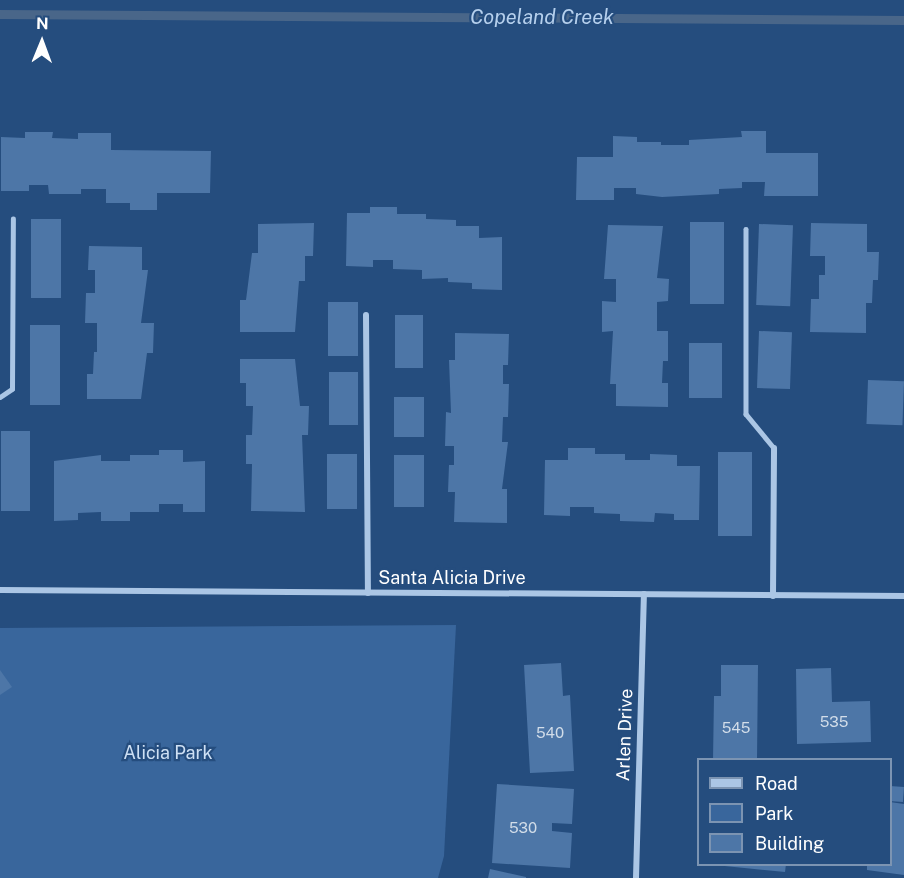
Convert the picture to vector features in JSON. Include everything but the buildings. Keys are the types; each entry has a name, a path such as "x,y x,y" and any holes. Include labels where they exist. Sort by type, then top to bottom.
{"street":[{"path":"366,315 368,593"},
{"path":"773,596 774,448"},
{"name":"Santa Alicia Drive","path":"0,590 904,596"},
{"name":"Arlen Drive","path":"636,878 644,594"}],"lane":[{"path":"0,397 12,389 13,219"},
{"path":"746,230 746,414 774,448"}],"green space":[{"name":"Alicia Park","path":"456,625 444,856 438,878 0,878 0,628"}],"waterway":[{"name":"Copeland Creek","path":"0,14 904,20"}]}
